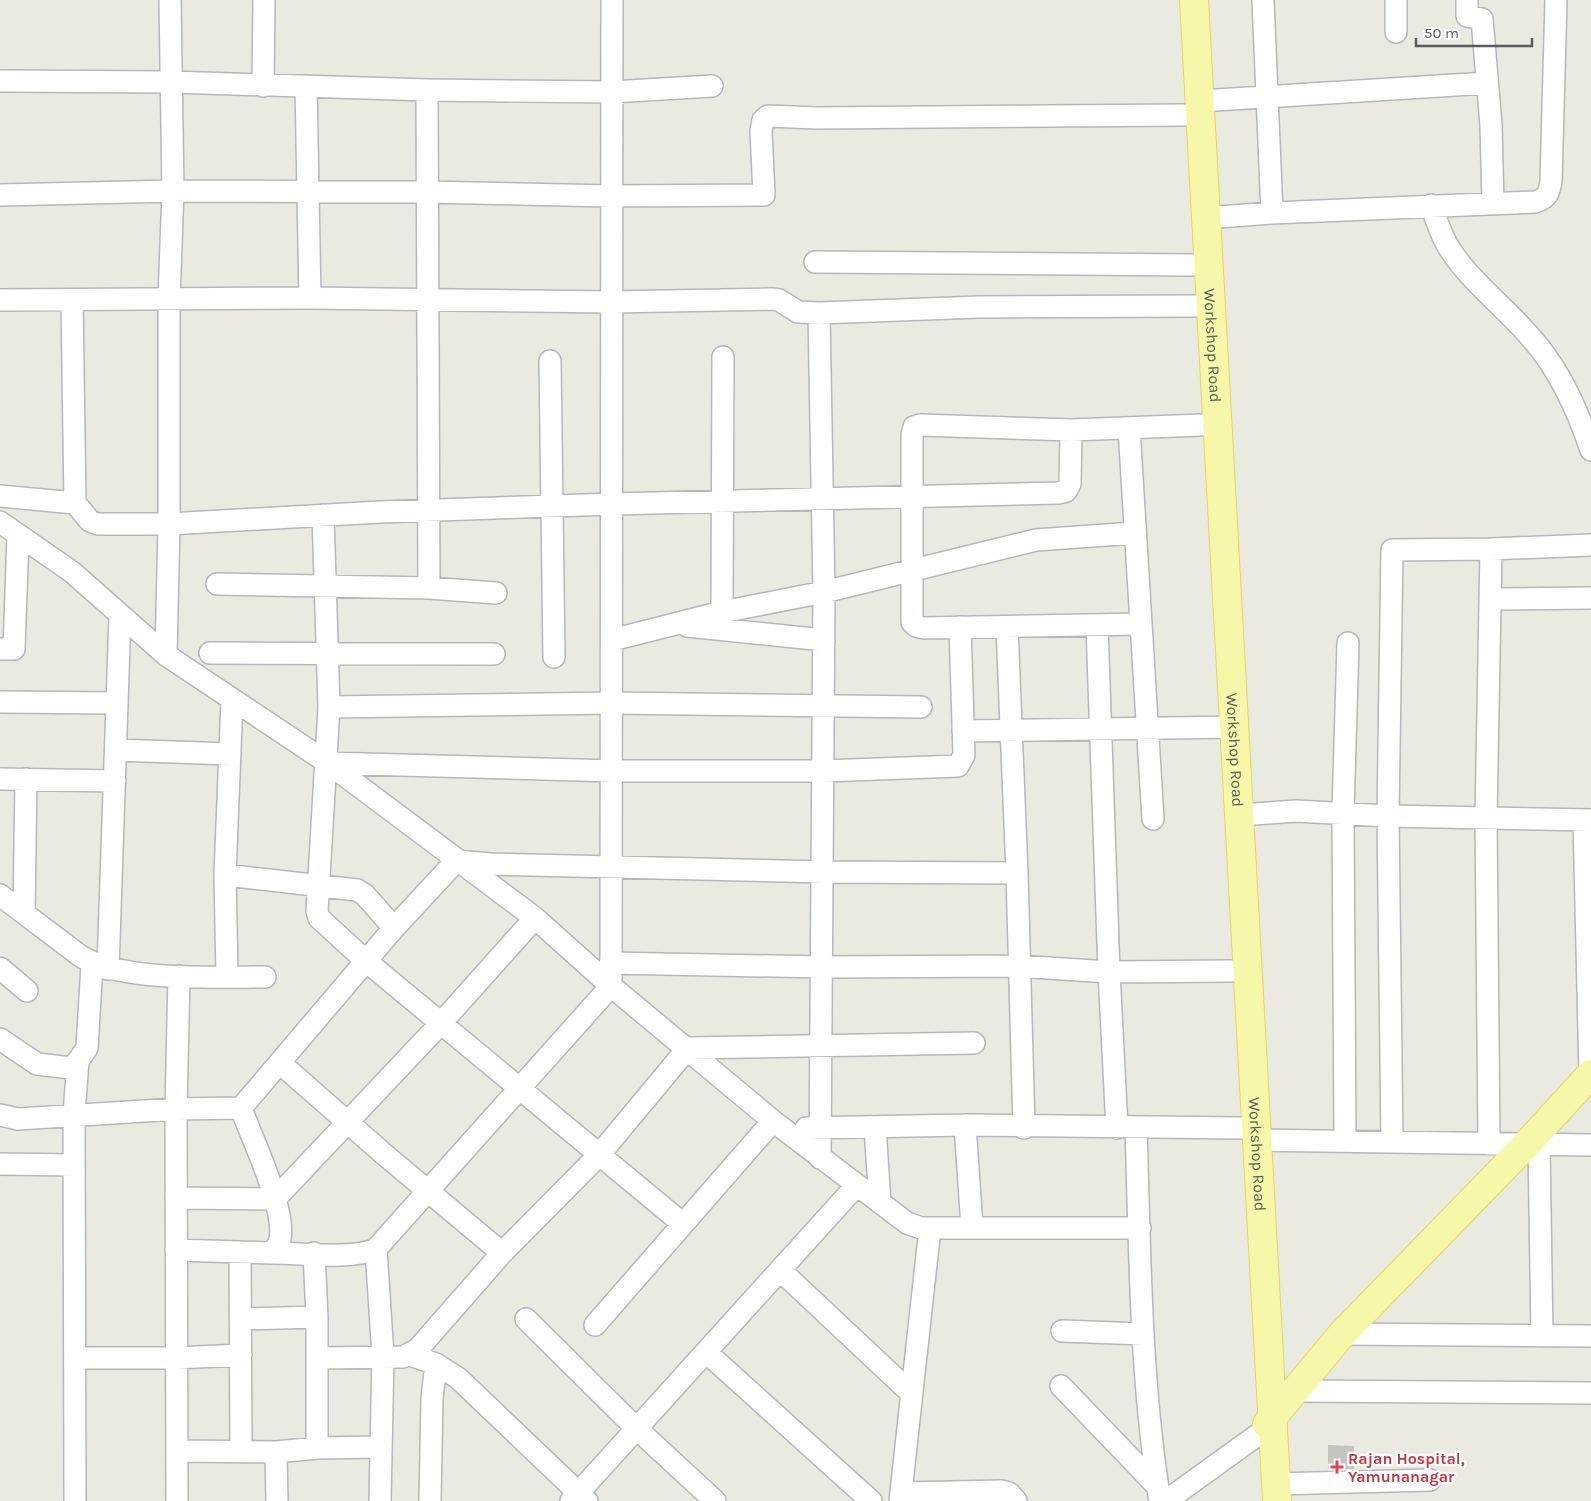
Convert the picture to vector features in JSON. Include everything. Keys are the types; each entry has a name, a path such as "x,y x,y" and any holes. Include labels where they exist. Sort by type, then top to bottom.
{"main road":[{"name":"Workshop Road","path":"1178,0 1206,218 1227,727 1231,972 1249,1134"},
{"name":"Workshop Road","path":"1194,0 1192,108 1195,306 1202,425 1227,727 1240,815 1249,1134 1264,1427 1271,1495"},
{"path":"1264,1427 1342,1334 1532,1145 1591,1075"}],"street":[{"path":"166,655 169,524 169,298 173,191 170,0"},
{"path":"264,0 264,86"},
{"path":"176,1250 240,1253 358,1254 376,1249 612,986 610,963 613,771 612,0"},
{"path":"1263,0 1272,213"},
{"path":"1396,0 1396,32"},
{"path":"1467,0 1467,16 1482,19 1491,125 1492,204"},
{"path":"1206,218 1431,205 1535,202 1544,199 1549,194 1556,0"},
{"path":"0,81 171,82 427,90 612,92 712,86"},
{"path":"0,195 173,191 426,192 611,196 764,195 761,131 763,120 768,116 837,118 1192,108 1267,97 1487,83"},
{"path":"306,86 310,192 310,298"},
{"path":"427,90 429,588"},
{"path":"1431,205 1441,234 1450,250 1464,269 1503,306 1535,342 1568,391 1591,450"},
{"path":"815,262 1193,265"},
{"path":"0,300 429,298 611,302 772,299 779,300 798,312 819,313 979,307 1195,306"},
{"path":"72,300 74,503 90,521 98,524 169,524 323,515 550,506 1058,493 1066,491 1070,478 1072,430"},
{"path":"819,313 824,592 824,872 820,1044 820,1158"},
{"path":"722,612 723,357"},
{"path":"550,361 550,506 554,657"},
{"path":"1141,624 1007,627 916,626 912,622 912,435 914,426 1072,430 1202,425"},
{"path":"1129,428 1153,819"},
{"path":"0,496 74,503"},
{"path":"323,515 324,585 329,654 329,707 328,763 318,884 317,911 319,918 366,961 442,1022 519,1089 683,1224"},
{"path":"0,522 18,536 55,559 166,655 328,763 456,861 536,918 612,986 778,1124 856,1186 907,1223 921,1228 1140,1228"},
{"path":"612,640 722,612 824,592 1036,540 1134,533"},
{"path":"0,648 14,648 18,536"},
{"path":"1392,1142 1388,816 1392,550 1591,545"},
{"path":"1489,1144 1486,817 1491,599 1490,549"},
{"path":"217,584 429,588 496,593"},
{"path":"1491,599 1591,598"},
{"path":"0,1039 37,1064 71,1068 87,1048 100,966 115,781 120,615"},
{"path":"677,625 824,640"},
{"path":"1098,626 1109,972 1140,1228 1143,1334 1161,1496"},
{"path":"328,763 613,771 824,771 958,766 964,755 960,627"},
{"path":"1007,627 1017,873 1018,966 1024,1128"},
{"path":"1344,1141 1343,812 1348,643"},
{"path":"210,653 494,654"},
{"path":"227,977 225,875 232,700"},
{"path":"0,702 117,703"},
{"path":"329,707 612,703 921,707"},
{"path":"963,731 1227,727"},
{"path":"116,750 230,754"},
{"path":"0,779 115,781"},
{"path":"24,913 26,779"},
{"path":"1240,815 1296,811 1343,812 1388,816 1587,820 1591,1075"},
{"path":"456,861 491,864 824,872 1017,873"},
{"path":"0,1114 18,1119 74,1114 241,1108 394,928 456,861"},
{"path":"225,875 358,890 365,895 394,928"},
{"path":"0,895 100,966 179,976 265,977"},
{"path":"176,1198 275,1199 442,1022 536,918"},
{"path":"610,963 822,967 1018,966 1109,972 1231,972"},
{"path":"0,968 27,991"},
{"path":"177,1501 176,1109 179,976"},
{"path":"410,1354 502,1253 599,1155 688,1048 820,1044 974,1043"},
{"path":"75,1501 74,1114 78,1061"},
{"path":"280,1063 502,1253"},
{"path":"241,1108 275,1199 280,1232 274,1253"},
{"path":"778,1124 820,1128 965,1125 1024,1128 1127,1128 1344,1141 1591,1145"},
{"path":"595,1325 683,1224 778,1124"},
{"path":"965,1125 972,1227"},
{"path":"875,1127 880,1203"},
{"path":"1532,1145 1542,1336"},
{"path":"0,1164 74,1165"},
{"path":"317,1358 410,1354 436,1364 458,1378 579,1498 637,1429 856,1186"},
{"path":"930,1228 901,1497 1002,1491 1009,1493 1016,1501"},
{"path":"376,1249 383,1356 380,1501"},
{"path":"240,1253 242,1318 241,1452"},
{"path":"314,1253 317,1318 317,1448"},
{"path":"780,1270 911,1393"},
{"path":"242,1318 317,1318"},
{"path":"526,1319 637,1429 715,1501"},
{"path":"1062,1331 1143,1334"},
{"path":"1342,1334 1591,1336"},
{"path":"706,1352 871,1501"},
{"path":"75,1358 241,1356"},
{"path":"430,1501 432,1398 436,1364"},
{"path":"1061,1386 1161,1496"},
{"path":"1294,1391 1591,1393"},
{"path":"1161,1496 1264,1427"},
{"path":"176,1451 276,1452 317,1448 380,1447"},
{"path":"276,1452 277,1501"},
{"path":"1271,1495 1430,1480"}],"building":[{"path":"1328,1445 1354,1446 1354,1469 1328,1470"}],"place":[{"name":"Rajan Hospital, Yamunanagar","path":"1337,1467"}]}
